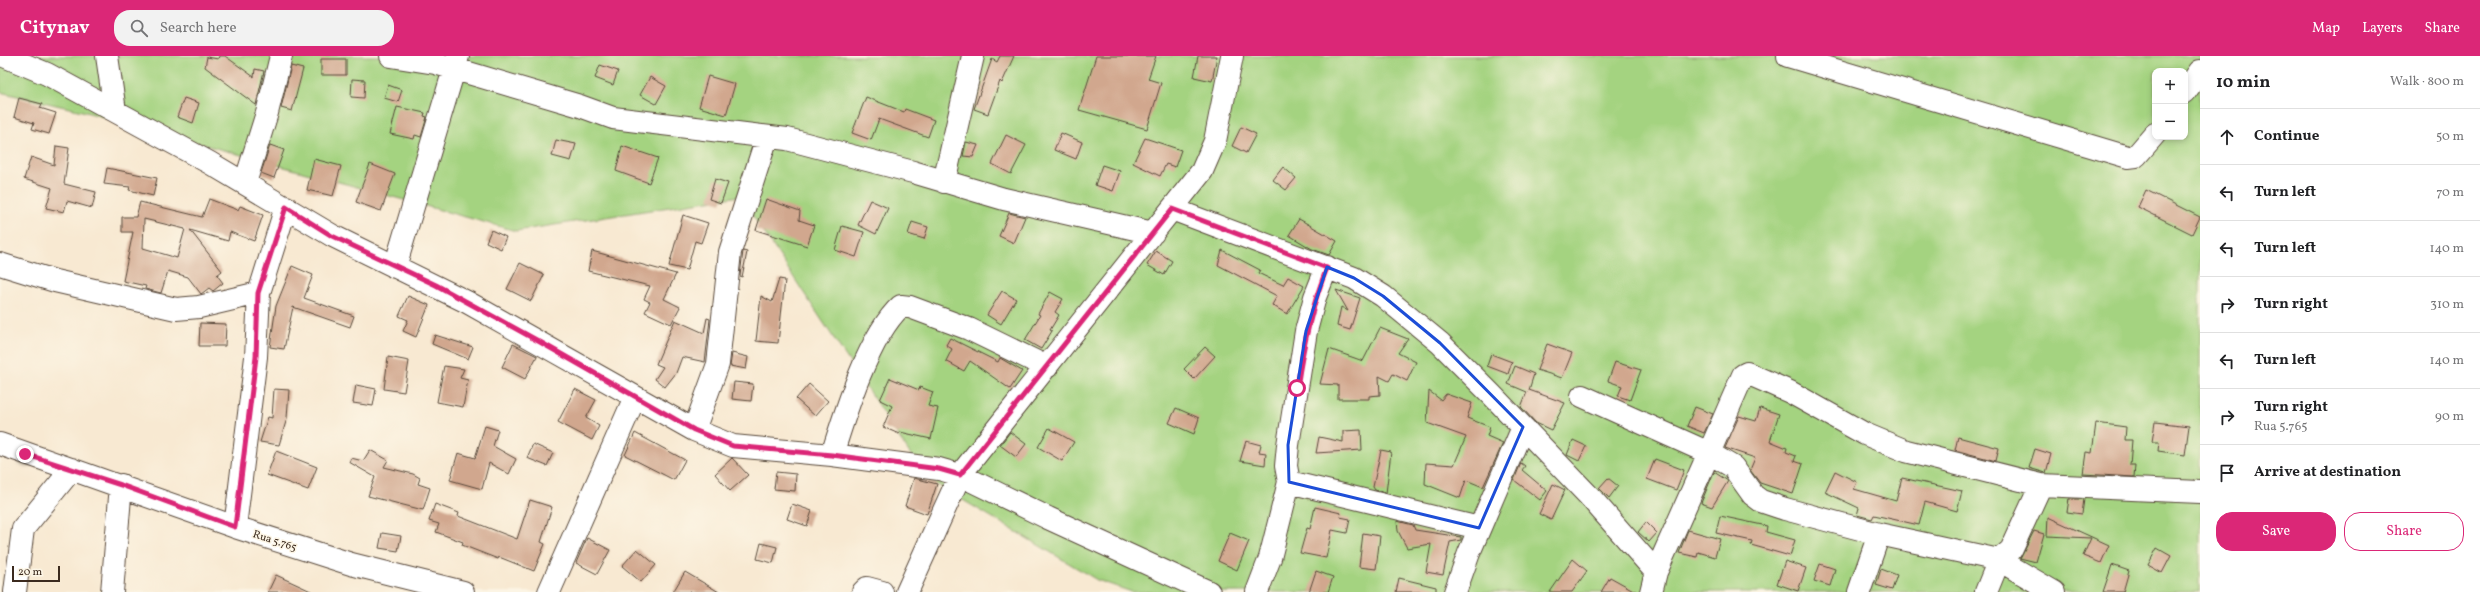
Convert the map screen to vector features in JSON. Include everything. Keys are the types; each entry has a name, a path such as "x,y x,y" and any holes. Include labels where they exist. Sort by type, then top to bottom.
{"street":[{"path":"4,56 47,74 245,183 332,236 500,320 694,430 733,446 832,455 939,469 960,475 1154,566 1194,590"},
{"path":"107,56 115,111"},
{"path":"278,56 296,56"},
{"path":"245,183 267,113 281,56"},
{"path":"391,56 435,63 457,62 613,118 812,145 1004,199 1153,233"},
{"path":"944,182 973,56"},
{"path":"907,592 960,475 1202,171 1215,141 1232,56"},
{"path":"1788,56 2128,157 2136,156 2152,137"},
{"path":"395,267 457,62"},
{"path":"2188,88 2200,71"},
{"path":"694,430 718,364 730,252 768,138"},
{"path":"235,527 256,357 258,293 286,207"},
{"path":"1172,209 1354,278 1389,300 1440,343 1523,427 1653,582 1743,375 1747,373 1790,392 1865,434 1906,450 2041,485 2200,492"},
{"path":"0,264 55,281 176,309 199,307 258,293"},
{"path":"1257,592 1270,558 1289,482 1286,466 1288,445 1306,331 1315,297 1327,268"},
{"path":"832,455 858,382 876,342 890,316 901,306 910,306 969,329 1047,367"},
{"path":"1582,396 1709,453 1733,467 1753,495 1761,501 1879,534 1999,560 2054,592"},
{"path":"549,592 635,397"},
{"path":"1455,592 1479,528 1523,427"},
{"name":"Rua 5.765","path":"0,444 72,470 121,485 235,527 351,564 463,592"},
{"path":"15,592 23,529 72,470"},
{"path":"1289,482 1479,528"},
{"path":"112,592 121,485"},
{"path":"1986,592 1999,560 2011,550 2041,485"},
{"path":"1859,592 1879,534"},
{"path":"863,592 867,588 882,592"}],"highlighted area":[{"path":"1327,267 1354,278 1383,296 1440,343 1523,427 1479,528 1289,482 1288,445 1306,331"}],"green space":[{"path":"0,56 2200,56 2200,592 1132,592 1097,580 926,478 740,196 516,231 82,111 0,92"}],"building":[{"path":"219,56 225,56 254,77 255,69 264,71 256,105 205,67 207,57 218,59"},
{"path":"1000,56 1014,56 1002,83 1000,81 988,114 974,109 992,59 997,62"},
{"path":"1096,56 1156,56 1148,79 1161,83 1147,129 1079,110"},
{"path":"1198,56 1217,56 1212,81 1194,77"},
{"path":"321,59 346,59 346,75 321,75"},
{"path":"600,65 618,71 613,85 595,78"},
{"path":"291,66 303,69 292,111 281,108"},
{"path":"708,76 735,84 726,115 699,107"},
{"path":"650,77 666,86 656,104 640,95"},
{"path":"352,79 365,80 364,98 351,97"},
{"path":"388,85 402,90 398,102 384,98"},
{"path":"866,97 904,112 905,109 934,120 928,137 879,119 871,140 852,133"},
{"path":"19,98 42,104 40,108 56,113 49,134 32,129 34,123 14,117"},
{"path":"184,98 199,103 193,123 177,117"},
{"path":"397,107 425,113 424,116 427,117 421,137 415,135 414,139 390,134"},
{"path":"1241,127 1256,134 1246,153 1232,146"},
{"path":"1061,133 1082,142 1076,159 1054,150"},
{"path":"1006,135 1026,145 1011,174 992,164"},
{"path":"1145,138 1181,150 1175,167 1166,164 1160,176 1133,163"},
{"path":"556,140 576,144 571,161 552,156"},
{"path":"966,142 978,145 973,157 963,156"},
{"path":"270,145 284,150 274,178 261,173"},
{"path":"56,146 69,148 64,184 96,192 92,208 67,201 64,212 46,208 52,188 24,179 31,157 54,165"},
{"path":"622,146 658,158 649,183 616,171"},
{"path":"314,159 341,166 333,196 307,190"},
{"path":"370,164 395,174 381,211 356,202"},
{"path":"1102,165 1120,171 1113,191 1095,185"},
{"path":"1283,167 1296,178 1286,190 1273,180"},
{"path":"107,168 157,178 153,196 129,190 130,187 104,184"},
{"path":"715,179 728,183 721,203 709,199"},
{"path":"2146,190 2200,217 2192,234 2138,207"},
{"path":"209,199 238,210 240,206 263,215 254,241 230,232 228,241 190,230 222,271 217,275 223,283 213,291 209,288 201,294 188,277 168,271 161,293 145,289 146,286 123,281 133,232 122,232 122,217 136,217 140,202 202,217","holes":["144,219 185,229 177,258 143,248"]},
{"path":"766,199 800,211 799,220 814,225 807,246 756,230"},
{"path":"870,200 888,208 876,234 858,225"},
{"path":"1009,213 1025,217 1014,243 999,236"},
{"path":"683,215 708,223 701,243 695,241 687,270 669,266"},
{"path":"1299,219 1337,241 1329,255 1312,249 1289,235"},
{"path":"912,222 928,227 924,239 908,234"},
{"path":"842,226 864,232 856,257 835,250"},
{"path":"491,230 506,237 501,249 486,242"},
{"path":"1222,250 1260,270 1258,273 1283,285 1288,277 1304,286 1287,314 1272,305 1277,296 1218,265"},
{"path":"592,251 676,274 664,299 680,307 671,324 645,312 650,302 644,299 650,286 588,271"},
{"path":"743,251 747,252 742,277 740,276"},
{"path":"1156,251 1172,261 1164,275 1147,265"},
{"path":"520,263 544,275 531,301 507,289"},
{"path":"292,266 313,275 304,298 354,316 350,327 293,307 284,349 270,347 276,306"},
{"path":"779,279 785,280 778,343 756,341 761,296 772,302"},
{"path":"1336,290 1360,298 1350,330 1337,326 1341,307 1348,311"},
{"path":"1002,291 1016,299 1001,324 987,315"},
{"path":"1050,292 1063,299 1055,312 1059,315 1050,330 1052,331 1041,349 1025,340 1040,315 1038,314"},
{"path":"408,296 429,305 416,337 403,331 408,320 399,316"},
{"path":"707,318 710,319 705,362 682,357 676,373 665,387 655,379 663,367 656,364 675,320 704,333"},
{"path":"200,323 226,324 225,346 199,346"},
{"path":"1380,328 1408,339 1398,353 1416,362 1407,381 1393,374 1389,381 1379,376 1380,395 1369,396 1369,399 1338,399 1338,385 1320,384 1329,349 1363,361"},
{"path":"435,335 473,347 468,359 432,344"},
{"path":"950,338 998,362 1000,358 1022,371 1010,389 970,361 964,371 946,361 952,349 946,345"},
{"path":"513,344 537,356 525,379 502,367"},
{"path":"1547,344 1572,353 1562,378 1537,370"},
{"path":"1205,347 1215,356 1194,379 1184,369"},
{"path":"732,353 748,357 746,369 730,366"},
{"path":"1491,354 1512,362 1508,374 1487,366"},
{"path":"388,357 409,361 404,392 384,389"},
{"path":"1615,362 1641,370 1630,400 1618,396 1622,386 1608,381"},
{"path":"444,366 464,369 460,378 468,380 463,407 437,402"},
{"path":"1515,366 1534,374 1529,390 1565,403 1551,430 1536,423 1521,407 1527,392 1508,384"},
{"path":"890,378 919,390 920,387 933,392 928,406 938,408 931,439 900,432 899,434 883,427 892,406 880,400"},
{"path":"734,382 753,384 751,401 732,399"},
{"path":"809,384 828,401 815,416 796,399"},
{"path":"356,385 376,389 373,406 353,403"},
{"path":"274,389 289,390 287,418 279,445 260,442 268,417 272,418"},
{"path":"575,389 596,400 586,418 599,426 592,440 558,422"},
{"path":"1429,391 1441,400 1446,394 1472,403 1467,418 1490,427 1487,436 1503,443 1483,487 1466,480 1460,498 1425,484 1426,463 1454,465 1466,437 1427,423"},
{"path":"1695,407 1713,414 1704,433 1687,426"},
{"path":"1176,408 1199,418 1194,434 1169,423"},
{"path":"1760,408 1779,414 1770,441 1787,448 1786,452 1796,456 1794,461 1803,464 1793,494 1760,483 1750,470 1755,458 1725,448 1739,416 1756,421"},
{"path":"2155,422 2189,426 2185,455 2158,451 2159,442 2152,442"},
{"path":"2096,423 2126,427 2125,440 2132,440 2130,465 2135,465 2134,477 2083,474 2086,452 2092,453"},
{"path":"485,426 498,430 493,446 516,459 509,474 489,463 482,489 450,480 458,453 475,458"},
{"path":"1049,428 1074,442 1062,461 1038,447"},
{"path":"1361,430 1362,450 1316,453 1319,437 1343,442 1343,431"},
{"path":"1010,432 1026,444 1016,457 1000,445"},
{"path":"635,433 685,460 674,480 625,455"},
{"path":"1958,437 1999,448 1996,461 1955,450"},
{"path":"1573,440 1586,446 1579,461 1567,455"},
{"path":"1246,441 1261,445 1259,452 1266,453 1265,465 1240,461"},
{"path":"533,444 553,453 547,466 527,458"},
{"path":"2035,449 2051,454 2046,473 2029,468"},
{"path":"370,450 388,460 384,467 413,474 420,478 418,484 430,488 423,510 368,496 375,477 349,462 351,458 363,461"},
{"path":"1381,450 1391,452 1386,493 1375,490 1373,487"},
{"path":"276,451 317,467 308,490 267,475"},
{"path":"732,458 748,475 730,491 715,474"},
{"path":"1655,459 1684,470 1676,490 1647,479"},
{"path":"1521,463 1525,466 1522,470 1547,491 1540,500 1514,480"},
{"path":"1835,471 1857,482 1854,489 1896,501 1902,478 1962,491 1957,511 1925,502 1919,525 1874,515 1872,519 1857,515 1859,508 1825,492"},
{"path":"776,472 796,474 795,491 774,489"},
{"path":"1714,472 1728,481 1712,507 1701,503"},
{"path":"914,478 937,484 927,514 905,506"},
{"path":"1608,478 1618,486 1609,498 1599,488"},
{"path":"1553,484 1565,490 1551,520 1539,514"},
{"path":"2069,499 2084,499 2082,514 2067,512"},
{"path":"530,500 552,507 541,542 545,544 534,571 499,557 498,559 462,545 463,542 436,532 439,524 429,521 435,504 459,513 458,516 517,539"},
{"path":"792,504 812,511 807,526 787,519"},
{"path":"1315,507 1341,513 1340,517 1350,519 1347,533 1332,530 1326,558 1300,553 1307,528 1310,529"},
{"path":"1720,516 1767,526 1766,532 1795,540 1790,556 1751,545 1752,541 1716,533"},
{"path":"2048,517 2109,545 2101,563 2083,556 2091,538 2047,536"},
{"path":"1397,521 1413,525 1415,530 1461,537 1461,540 1450,542 1443,575 1426,572 1431,544 1407,548 1398,531"},
{"path":"1646,522 1657,533 1649,542 1638,532"},
{"path":"1688,530 1720,539 1715,557 1698,552 1697,557 1679,553"},
{"path":"2034,531 2044,534 2036,562 2020,558"},
{"path":"382,533 401,536 398,551 379,548"},
{"path":"1230,533 1249,541 1237,570 1218,561"},
{"path":"1363,533 1380,536 1376,569 1359,567"},
{"path":"587,538 610,550 597,574 576,563"},
{"path":"761,543 777,547 773,563 757,559"},
{"path":"2157,548 2171,556 2162,573 2148,565"},
{"path":"637,549 656,565 641,582 622,566"},
{"path":"1573,559 1587,571 1572,592 1550,592"},
{"path":"1785,561 1806,568 1798,591 1777,584"},
{"path":"1820,564 1835,569 1830,586 1814,581"},
{"path":"2112,565 2129,571 2123,592 2103,592"},
{"path":"1881,569 1897,575 1892,590 1876,585"},
{"path":"1316,571 1333,577 1328,592 1309,592"},
{"path":"685,572 719,592 673,592"},
{"path":"276,575 313,592 268,592"},
{"path":"1610,577 1637,592 1601,592"},
{"path":"1399,578 1436,587 1436,592 1396,592"}],"route":[{"path":"25,454 121,485 235,527 256,357 258,293 286,207 332,236 436,285 540,342 694,430 733,446 773,451 832,455 939,469 960,475 981,446 1047,367 1172,209 1327,268 1315,297 1306,331 1297,388"}]}
